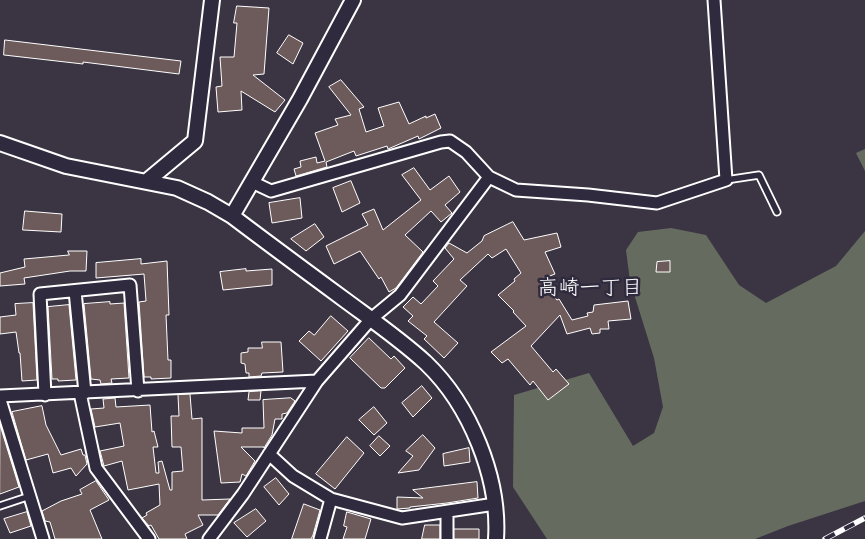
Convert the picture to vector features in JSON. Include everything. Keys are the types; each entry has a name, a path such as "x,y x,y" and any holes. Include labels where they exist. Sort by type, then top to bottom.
{"street":[{"path":"147,181 195,141 212,0"},
{"path":"232,216 300,99 353,0"},
{"path":"252,182 271,191 450,141 466,152 489,176 516,190 588,195 656,203 726,180 714,0"},
{"path":"0,143 66,166 177,188 208,202 232,216 371,319 426,364 452,394 471,426 482,452 492,486 496,539"},
{"path":"210,539 243,494 317,381 371,319 400,295 489,176"},
{"path":"45,395 40,294 130,284 138,391"},
{"path":"75,290 82,393 96,468 149,539"},
{"path":"43,539 0,398 317,381"},
{"path":"270,454 293,476 332,499 402,518 494,504"},
{"path":"320,539 332,499"},
{"path":"447,512 447,539"}],"lane":[{"path":"726,180 758,175 777,212"},
{"path":"0,506 30,496"}],"green space":[{"path":"865,149 865,171 856,153"},
{"path":"671,228 706,235 739,285 766,303 836,266 865,231 865,501 788,526 755,539 547,539 513,487 514,395 589,373 633,446 654,433 663,407 654,358 630,281 626,250 638,232"}],"building":[{"path":"237,6 269,8 264,74 253,75 285,100 275,112 241,91 242,110 218,112 216,87 222,86 220,57 234,57 237,23 234,23"},
{"path":"289,35 303,43 293,64 277,53"},
{"path":"5,40 181,61 179,74 83,62 83,64 4,55"},
{"path":"341,80 364,107 359,109 366,132 384,126 378,108 399,102 409,124 435,114 441,128 419,139 418,136 388,149 387,146 356,156 354,151 326,162 327,167 296,176 294,169 301,167 300,161 316,157 317,163 325,161 315,133 338,125 335,119 351,115 329,87"},
{"path":"414,168 430,190 449,176 460,192 445,205 452,213 441,222 431,211 405,235 423,252 396,288 389,292 381,277 379,279 360,251 334,264 326,246 368,225 362,214 374,209 383,230 421,200 402,175"},
{"path":"351,181 360,203 342,212 333,188"},
{"path":"300,198 302,218 272,223 269,203"},
{"path":"25,211 62,214 61,232 23,230"},
{"path":"513,222 524,240 557,233 561,247 545,252 555,274 539,280 557,300 559,299 572,320 588,316 587,313 593,312 594,305 628,301 631,319 608,321 609,329 600,329 600,333 592,334 590,328 567,334 560,315 531,346 553,372 556,369 569,384 548,400 533,381 530,385 508,359 502,363 491,352 526,326 498,295 515,281 514,279 521,273 506,249 492,258 488,254 460,280 467,286 434,322 458,343 444,358 424,339 427,336 408,321 413,316 403,307 413,297 421,304 438,286 433,281 454,259 445,248 449,243 467,253 482,241 484,236"},
{"path":"315,224 324,237 306,251 291,239"},
{"path":"68,251 87,251 86,271 70,271 24,278 25,284 0,286 0,273 25,267 24,259 69,255"},
{"path":"141,259 141,264 167,261 169,315 166,315 168,360 171,360 171,378 151,379 151,377 144,377 139,302 146,301 144,274 96,278 96,263"},
{"path":"670,261 670,272 656,272 657,262"},
{"path":"246,269 246,271 272,269 272,285 223,290 220,272"},
{"path":"110,302 110,304 124,303 129,378 111,379 112,383 101,384 100,380 91,379 84,304"},
{"path":"33,303 37,380 22,381 16,332 0,334 0,317 16,315 15,304"},
{"path":"69,305 76,380 58,381 58,379 52,379 48,307"},
{"path":"331,316 348,331 321,361 299,341 309,331 314,335"},
{"path":"369,338 391,359 394,356 405,368 385,388 381,388 350,358"},
{"path":"262,342 281,342 283,372 262,373 261,376 249,377 249,373 246,373 245,364 241,363 241,353 248,352 248,348 262,348"},
{"path":"422,386 432,398 413,417 402,403"},
{"path":"261,391 260,400 248,400 249,392"},
{"path":"190,394 192,419 202,418 202,500 230,499 218,515 198,515 203,525 185,534 187,539 159,539 151,525 149,526 142,518 147,515 146,513 160,505 159,484 128,490 122,461 104,466 100,451 124,446 120,423 95,427 91,409 104,408 103,399 115,398 116,407 150,405 152,432 154,431 158,447 153,447 156,473 159,473 158,462 162,461 170,490 172,490 172,472 183,471 181,447 172,447 171,416 179,416 178,395"},
{"path":"291,398 295,401 287,413 282,414 282,419 275,419 272,435 264,448 241,447 255,461 246,476 242,474 240,482 221,483 214,431 242,433 242,428 264,428 263,400"},
{"path":"42,406 46,425 61,455 81,449 83,455 85,455 87,464 76,476 71,468 53,473 48,454 26,460 12,412"},
{"path":"374,407 387,423 374,435 359,420"},
{"path":"0,425 19,487 0,494"},
{"path":"423,435 435,448 419,470 398,473 413,456 406,451"},
{"path":"379,436 390,446 380,456 370,446"},
{"path":"347,437 364,453 335,489 316,474"},
{"path":"469,448 470,462 444,466 443,454"},
{"path":"276,478 289,494 279,505 264,487"},
{"path":"96,481 109,500 90,510 102,539 55,539 50,522 45,521 42,511 61,501 82,494 80,490"},
{"path":"477,482 478,498 397,509 397,497 423,498 413,490"},
{"path":"304,504 320,510 313,535 311,539 292,539"},
{"path":"256,509 266,521 247,537 234,523"},
{"path":"27,512 31,526 10,533 4,519"},
{"path":"347,512 371,519 365,539 343,539 347,527 344,526"},
{"path":"425,525 440,525 440,539 422,539"},
{"path":"454,529 479,529 479,539 454,539"}],"railway":[{"path":"825,539 865,518"}],"district":[{"name":"高崎一丁目","path":"590,288"}]}
